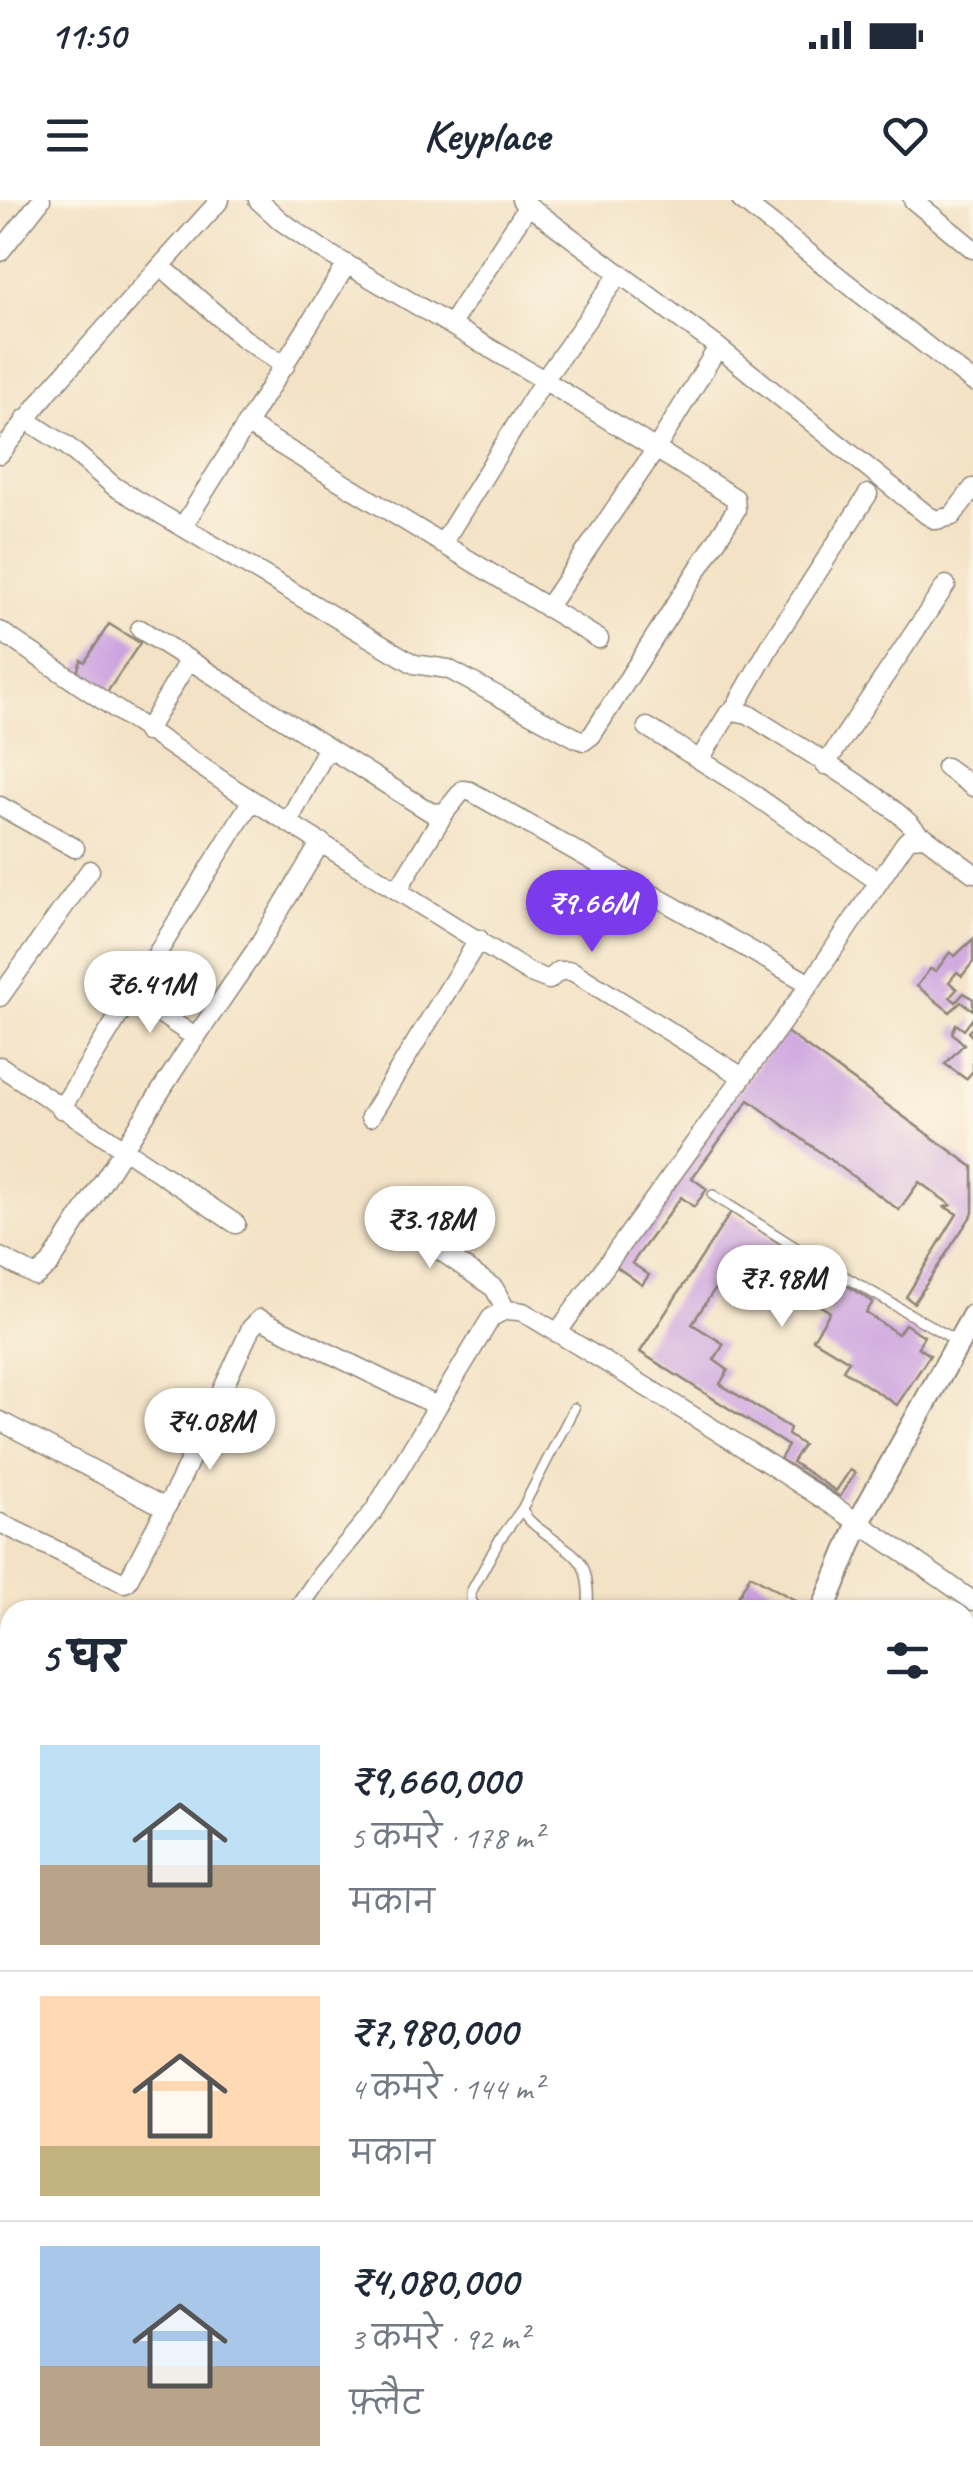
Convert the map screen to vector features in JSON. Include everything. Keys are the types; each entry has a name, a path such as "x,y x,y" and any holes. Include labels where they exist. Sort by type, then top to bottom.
{"main road":[{"path":"826,1600 860,1520 972,1318"}],"street":[{"path":"0,252 41,200"},
{"path":"0,454 25,419 220,200"},
{"path":"25,419 67,446 115,487 414,664 448,669 584,741 592,736 738,506 731,495 346,264 292,229 258,200"},
{"path":"741,200 973,382"},
{"path":"912,200 973,248"},
{"path":"451,324 525,203 718,347 936,520 952,516 973,488"},
{"path":"183,526 346,264"},
{"path":"161,266 243,338 285,366"},
{"path":"442,544 544,380 620,272"},
{"path":"547,608 656,449 718,347"},
{"path":"246,424 598,639"},
{"path":"700,759 868,494"},
{"path":"825,765 946,584"},
{"path":"140,629 421,807 432,813 445,812"},
{"path":"0,631 146,732 479,940 544,979 572,971 741,1076"},
{"path":"146,732 188,661"},
{"path":"733,711 748,714 907,820 920,836 973,873"},
{"path":"648,726 879,882"},
{"path":"288,822 327,749"},
{"path":"946,766 973,787"},
{"path":"398,889 445,812 462,790 470,791 810,984"},
{"path":"62,1109 252,800"},
{"path":"0,806 75,848"},
{"path":"557,1332 810,984 904,843 920,836"},
{"path":"0,1257 36,1276 44,1272 255,951 321,842"},
{"path":"0,997 90,870"},
{"path":"370,1117 479,940"},
{"path":"132,994 196,1038"},
{"path":"0,1066 236,1224"},
{"path":"384,1211 494,1288 506,1310"},
{"path":"304,1600 374,1511 490,1318 506,1310 523,1312 557,1332 970,1592"},
{"path":"0,1523 124,1584 166,1508 251,1328 260,1319 437,1406"},
{"path":"0,1421 166,1508"}],"lane":[{"path":"713,1195 958,1342"},
{"path":"471,1600 471,1592 500,1539 522,1509 574,1408"},
{"path":"522,1509 528,1520 584,1563 588,1600"}],"building":[{"path":"109,624 140,643 104,697 76,676 81,660 85,662"},
{"path":"973,939 973,962 962,976 957,972 949,982 957,989 950,997 956,1002 964,993 973,999 973,1010 961,1002 950,1012 917,986 930,969 936,971 950,952 955,956"},
{"path":"973,1018 973,1027 968,1032 973,1037 973,1071 966,1079 945,1064 964,1044 952,1033 956,1024 964,1030"},
{"path":"785,1031 973,1167 973,1213 914,1303 906,1297 957,1214 945,1207 951,1205 919,1182 899,1210 749,1100 692,1178 707,1189 694,1207 681,1197 632,1263 649,1275 642,1285 603,1257"},
{"path":"731,1212 873,1302 866,1313 898,1334 905,1324 924,1336 918,1347 930,1355 897,1405 843,1370 849,1361 813,1339 830,1312 738,1253 692,1324 724,1344 714,1360 728,1370 720,1384 790,1428 788,1435 803,1445 792,1462 836,1491 850,1470 855,1473 840,1497 780,1459 788,1446 640,1352"},
{"path":"750,1575 795,1600 736,1600"}]}
